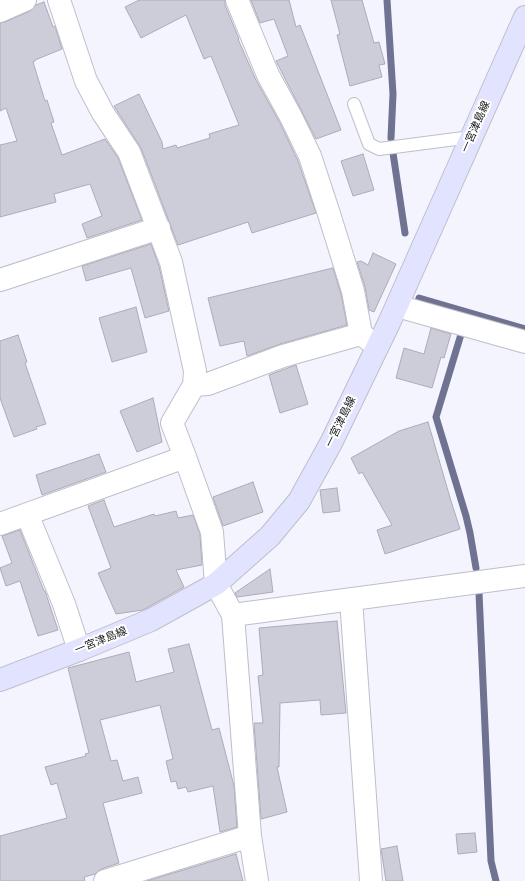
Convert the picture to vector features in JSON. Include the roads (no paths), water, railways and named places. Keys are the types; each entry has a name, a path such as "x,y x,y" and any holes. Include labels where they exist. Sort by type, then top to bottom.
{"main road":[{"name":"一宮津島線","path":"0,680 79,650 151,620 216,584 270,536 299,501 331,443 370,340 397,306 525,17"}],"street":[{"path":"0,11 25,0"},
{"path":"58,0 86,81 103,113 129,152 160,228 171,262 195,370 194,385 172,423 212,532 216,584 233,616 250,836 258,881"},
{"path":"194,385 208,384 283,356 370,340 310,156 268,75 237,0"},
{"path":"0,280 160,228"},
{"path":"397,306 525,342"},
{"path":"0,524 185,456"},
{"path":"27,514 64,604 79,650"},
{"path":"233,616 525,576"},
{"path":"351,599 371,881"},
{"path":"105,881 250,836"}],"lane":[{"path":"354,104 369,144 378,149 471,137"}],"waterway":[{"path":"387,0 393,94 391,138"},
{"path":"393,153 405,233"},
{"path":"419,298 525,329"},
{"path":"462,331 436,417 466,516 476,568"},
{"path":"479,593 491,861 496,881"}]}
